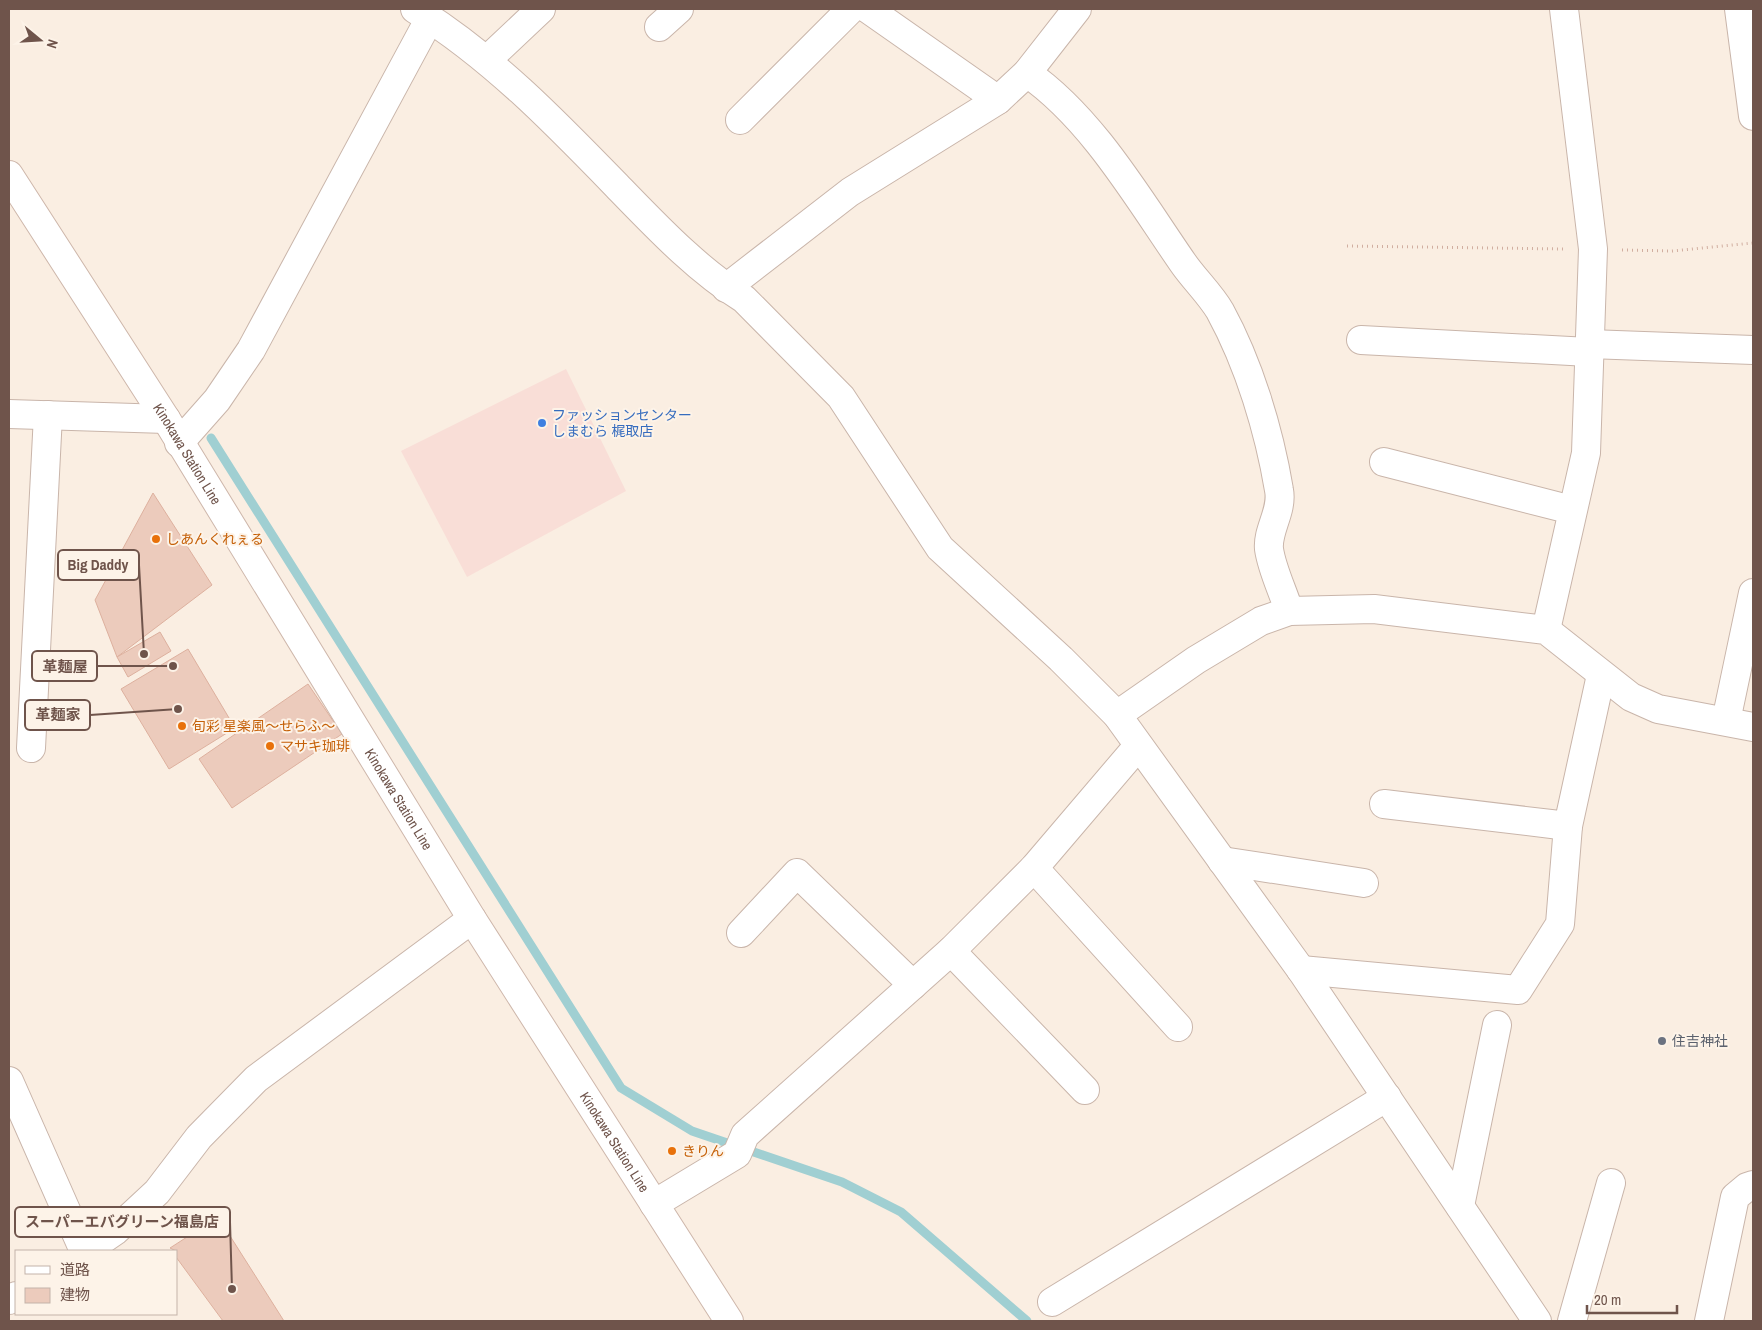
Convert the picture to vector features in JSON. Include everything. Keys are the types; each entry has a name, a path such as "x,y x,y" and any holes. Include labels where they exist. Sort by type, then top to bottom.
{"street":[{"path":"487,60 541,9"},
{"path":"659,28 678,9"},
{"path":"740,120 851,9"},
{"path":"868,9 998,100"},
{"path":"726,288 850,192 998,100 1027,74 1077,9"},
{"path":"1546,630 1586,453 1592,249 1564,9"},
{"path":"1739,9 1753,116"},
{"path":"9,414 48,415 172,431 216,400 250,350 423,14 487,60 553,120 671,240 726,288 744,299 841,397 940,548 1118,714 1138,746 1302,970 1537,1321"},
{"path":"1027,74 1051,90 1090,134 1129,183 1184,265 1220,310 1256,394 1280,492 1269,549 1289,611"},
{"name":"Kinokawa Station Line","path":"9,175 172,431 472,918 729,1321"},
{"path":"1361,340 1589,348 1753,350"},
{"path":"31,748 48,415"},
{"path":"1384,462 1572,510"},
{"path":"1726,721 1753,593"},
{"path":"1118,714 1196,660 1261,621 1289,611 1374,609 1546,630 1631,697 1658,710 1753,727"},
{"path":"1302,970 1518,990 1560,924 1568,826 1601,675"},
{"path":"654,1204 741,1144 951,951 1034,868 1138,746"},
{"path":"1384,804 1568,826"},
{"path":"1222,861 1364,883"},
{"path":"1034,868 1178,1027"},
{"path":"741,932 797,874 913,985"},
{"path":"86,1250 115,1231 158,1192 199,1137 256,1079 472,918"},
{"path":"951,951 1085,1090"},
{"path":"1460,1206 1497,1025"},
{"path":"9,1080 85,1250"},
{"path":"1052,1302 1387,1097"},
{"path":"1572,1321 1611,1183"},
{"path":"1709,1321 1735,1197 1747,1187 1753,1185"}],"path":[{"path":"1347,246 1672,251 1753,243"}],"shaded area":[{"path":"566,369 626,491 467,577 401,451"}],"building":[{"name":"しあんくれぇる","path":"153,493 212,585 117,657 95,600"},
{"path":"160,632 171,651 128,677 117,657"},
{"path":"188,649 235,728 169,769 121,689"},
{"name":"マサキ珈琲","path":"308,684 342,734 232,808 199,759"},
{"path":"218,1217 284,1321 223,1321 178,1260 178,1250 170,1248"}],"waterway":[{"path":"211,438 621,1088 692,1131 842,1182 901,1212 1027,1321"}],"place":[{"name":"ファッションセンター しまむら 梶取店","path":"542,423"},
{"name":"しあんくれぇる","path":"156,539"},
{"name":"Big Daddy","path":"144,654"},
{"name":"革麺屋","path":"173,666"},
{"name":"革麺家","path":"178,709"},
{"name":"旬彩 星楽風～せらふ～","path":"182,726"},
{"name":"マサキ珈琲","path":"270,746"},
{"name":"住吉神社","path":"1662,1041"},
{"name":"きりん","path":"672,1151"},
{"name":"スーパーエバグリーン福島店","path":"232,1289"}]}
